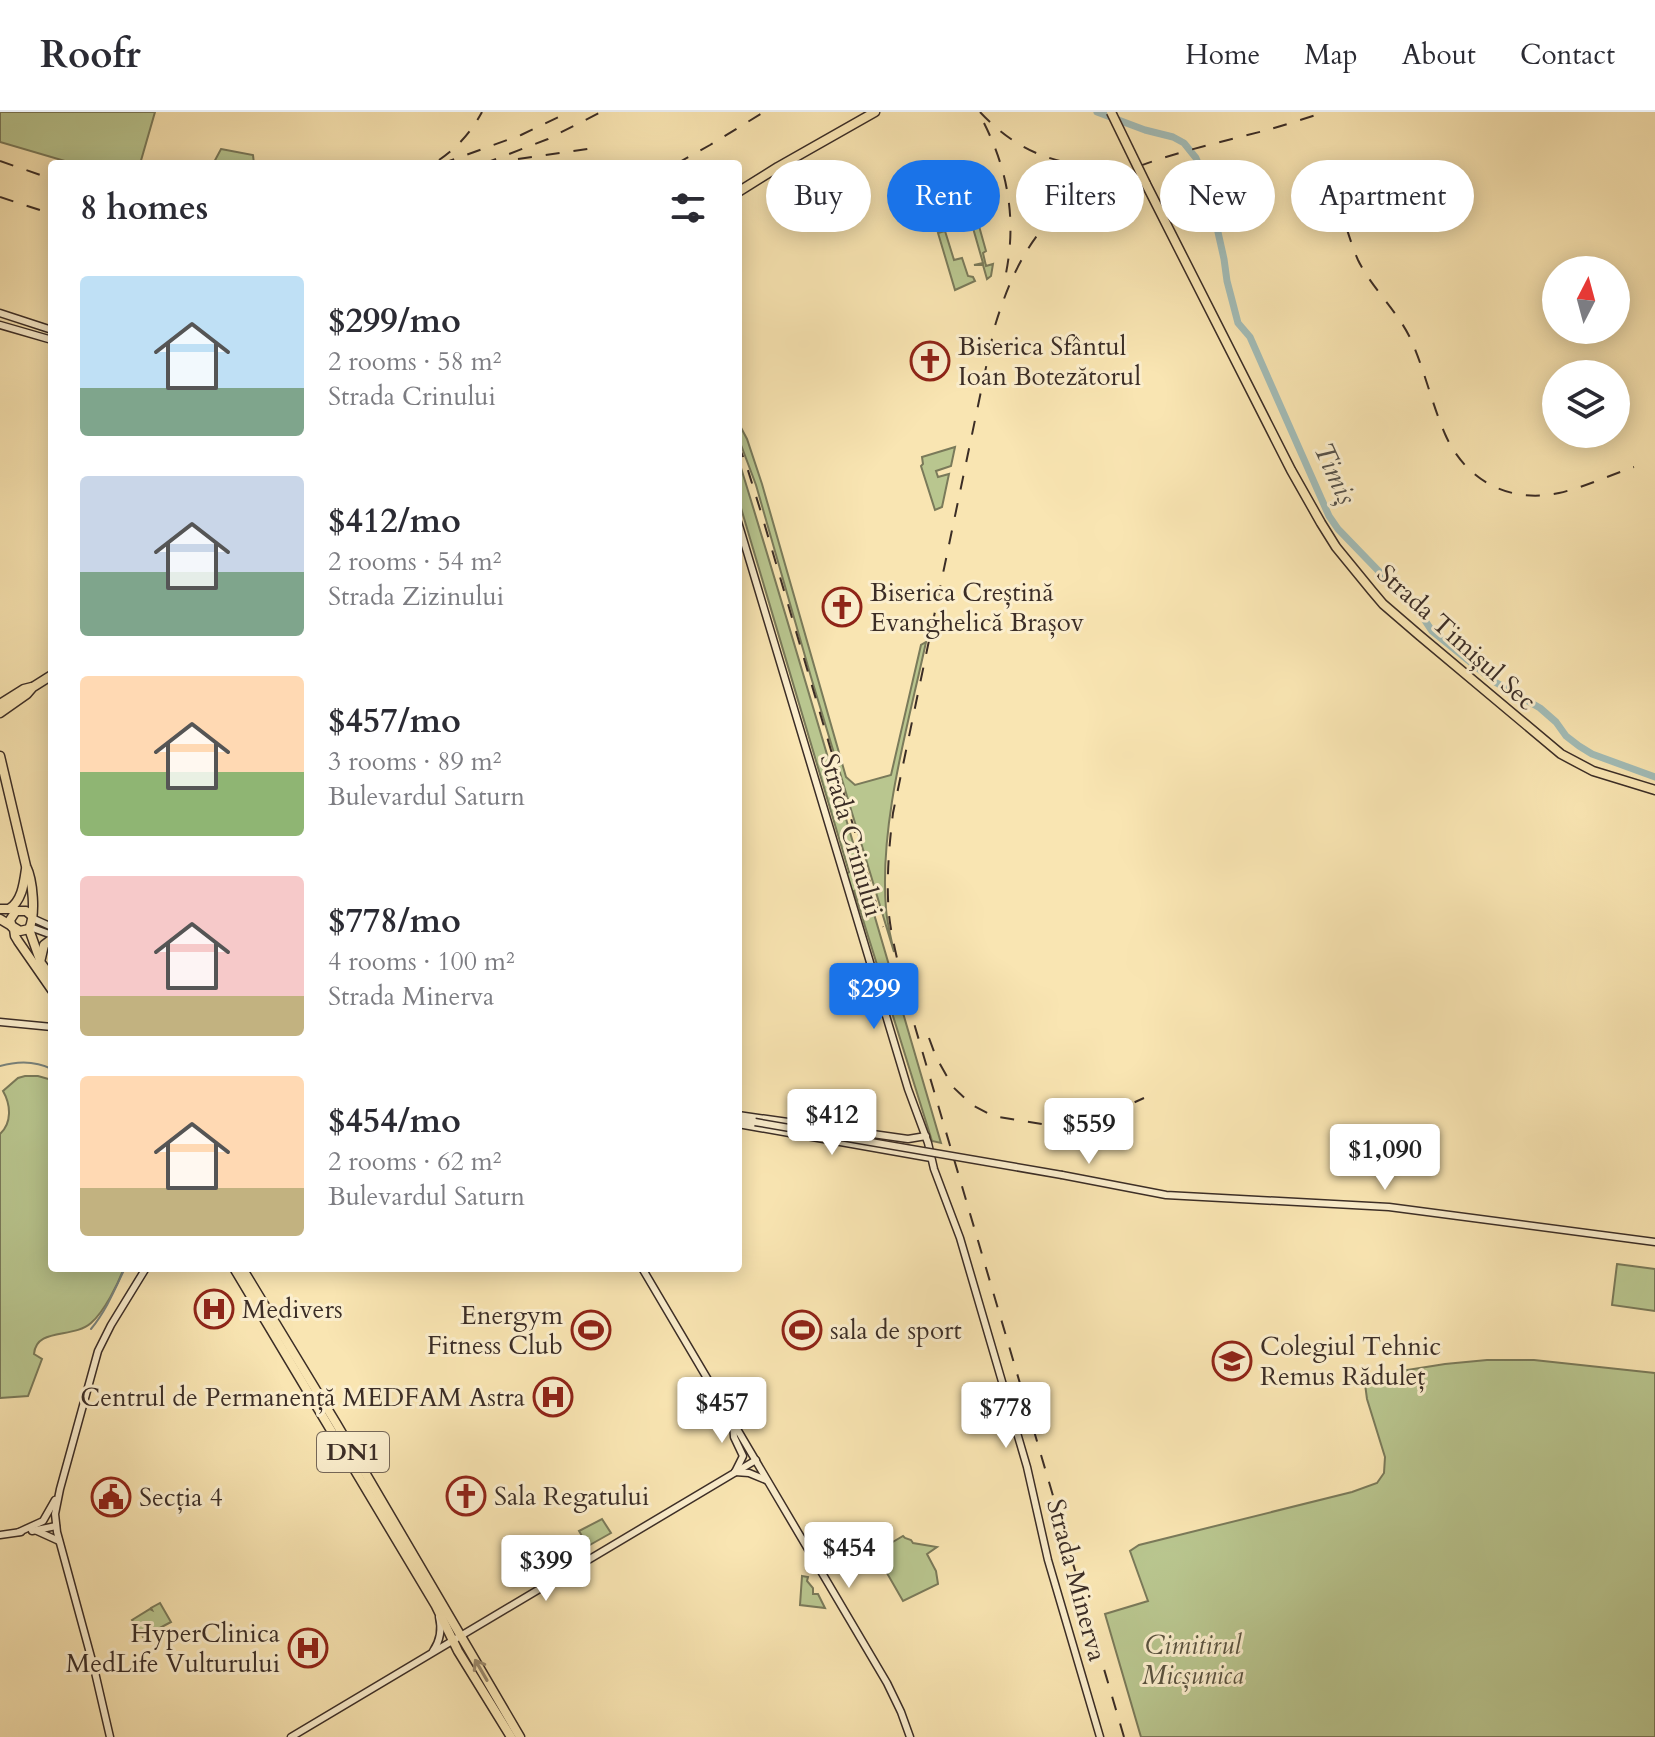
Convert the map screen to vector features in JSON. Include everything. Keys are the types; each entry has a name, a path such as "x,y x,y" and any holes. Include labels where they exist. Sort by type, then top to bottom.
{"main road":[{"path":"742,190 875,112"},
{"name":"Strada Timișul Sec","path":"1111,112 1291,470 1336,547 1383,604 1561,754 1593,771 1655,790"},
{"path":"0,313 48,329"},
{"path":"0,325 48,339"},
{"name":"Strada Crinului","path":"742,535 931,1158"},
{"path":"0,713 48,678"},
{"path":"0,704 33,687"},
{"path":"0,756 32,886 31,923 23,931 0,919"},
{"path":"0,909 9,909 17,903 26,866"},
{"path":"48,973 41,963 26,911 16,911 10,920 15,936 48,984"},
{"path":"31,923 48,926"},
{"path":"31,923 48,934"},
{"path":"41,963 42,949 48,941"},
{"path":"0,1022 48,1027"},
{"path":"742,1120 789,1123 908,1139 926,1136"},
{"path":"742,1120 1166,1195 1404,1208 1655,1242"},
{"path":"742,1121 931,1158"},
{"name":"Strada Minerva","path":"931,1158 960,1238 1027,1467 1048,1560 1100,1737"},
{"path":"110,1737 55,1514 98,1351 144,1272"},
{"name":"DN1","path":"236,1272 436,1606 520,1737"},
{"name":"DN1","path":"244,1272 336,1423 458,1639 480,1689 511,1737"},
{"path":"644,1272 893,1695 910,1737"},
{"path":"733,1422 734,1437 743,1456 735,1472"},
{"path":"291,1737 756,1460"},
{"path":"735,1472 754,1475 768,1482"},
{"path":"19,1532 43,1521 60,1489"},
{"path":"0,1535 56,1526"},
{"path":"33,1530 60,1542"},
{"path":"429,1656 438,1643 440,1633 441,1622 436,1606"}],"green space":[{"path":"0,112 155,112 141,160 61,160 0,142"},
{"path":"221,149 253,155 254,160 215,160"},
{"path":"945,232 954,260 962,258 968,276 975,281 955,290 938,233"},
{"path":"974,232 981,232 986,266 993,264 991,276 987,279 983,265 974,265 983,263"},
{"path":"742,430 762,484 846,777 855,785 891,775 921,645 926,642 897,775 887,843 886,909 894,952 811,677 756,485 742,448"},
{"path":"955,447 951,466 936,471 938,477 949,474 942,507 935,510 921,466 922,457"},
{"path":"742,471 941,1143 932,1141 854,891 850,892 845,875 849,872 742,511"},
{"path":"38,1076 48,1079 48,1272 122,1272 106,1305 91,1323 75,1331 48,1337 36,1346 34,1354 42,1359 28,1396 0,1398 0,1134 7,1125 9,1114 3,1091 18,1078"},
{"path":"1617,1264 1655,1269 1655,1311 1612,1305"},
{"name":"Cimitirul Micșunica","path":"1487,1360 1534,1360 1655,1373 1655,1737 1141,1737 1105,1614 1148,1601 1130,1551 1139,1545 1352,1492 1377,1483 1384,1473 1385,1457 1367,1399 1365,1384 1370,1376"},
{"path":"602,1519 611,1533 588,1546 579,1531"},
{"path":"903,1536 913,1543 937,1547 927,1554 936,1571 938,1584 903,1601 876,1554 875,1541 891,1543"},
{"path":"802,1576 808,1577 813,1594 818,1594 825,1608 800,1605"},
{"path":"160,1603 171,1622 143,1637 132,1620"}],"waterway":[{"name":"Timiș","path":"1097,112 1173,137 1184,143 1196,158 1211,201 1238,323 1250,337 1329,516 1338,529 1422,616 1432,631 1495,682 1540,708 1566,736 1592,754 1655,777"},
{"path":"0,1066 26,1063 48,1067"},
{"path":"91,1329 123,1272"}],"railway":[{"path":"439,160 464,139 482,112"},
{"path":"452,160 521,135 569,112"},
{"path":"493,160 548,139 601,112"},
{"path":"683,160 764,112"},
{"path":"980,112 1012,140 1029,150 1058,160"},
{"path":"1124,1737 906,996 889,915 888,864 893,813 994,329 1009,285 1030,245 1049,221 1070,202 1122,173 1325,112"},
{"path":"984,123 1000,161 1008,199 1010,238 1005,278"},
{"path":"518,159 588,149"},
{"path":"0,161 48,178"},
{"path":"0,197 48,213"},
{"path":"1348,232 1358,260 1412,342 1445,434 1464,464 1477,476 1506,491 1541,496 1569,490 1634,467"},
{"path":"742,454 883,927"},
{"path":"929,1038 953,1087 972,1105 993,1116 1066,1128 1104,1116 1144,1098"}],"place":[{"name":"Biserica Sfântul Ioan Botezătorul","path":"930,361"},
{"name":"Biserica Creștină Evanghelică Brașov","path":"842,607"},
{"name":"Medivers","path":"214,1309"},
{"name":"Energym Fitness Club","path":"591,1330"},
{"name":"sala de sport","path":"802,1330"},
{"name":"Colegiul Tehnic Remus Răduleț","path":"1232,1361"},
{"name":"Centrul de Permanență MEDFAM Astra","path":"553,1397"},
{"name":"Sala Regatului","path":"466,1496"},
{"name":"Secția 4","path":"111,1497"},
{"name":"HyperClinica MedLife Vulturului","path":"308,1648"}]}
